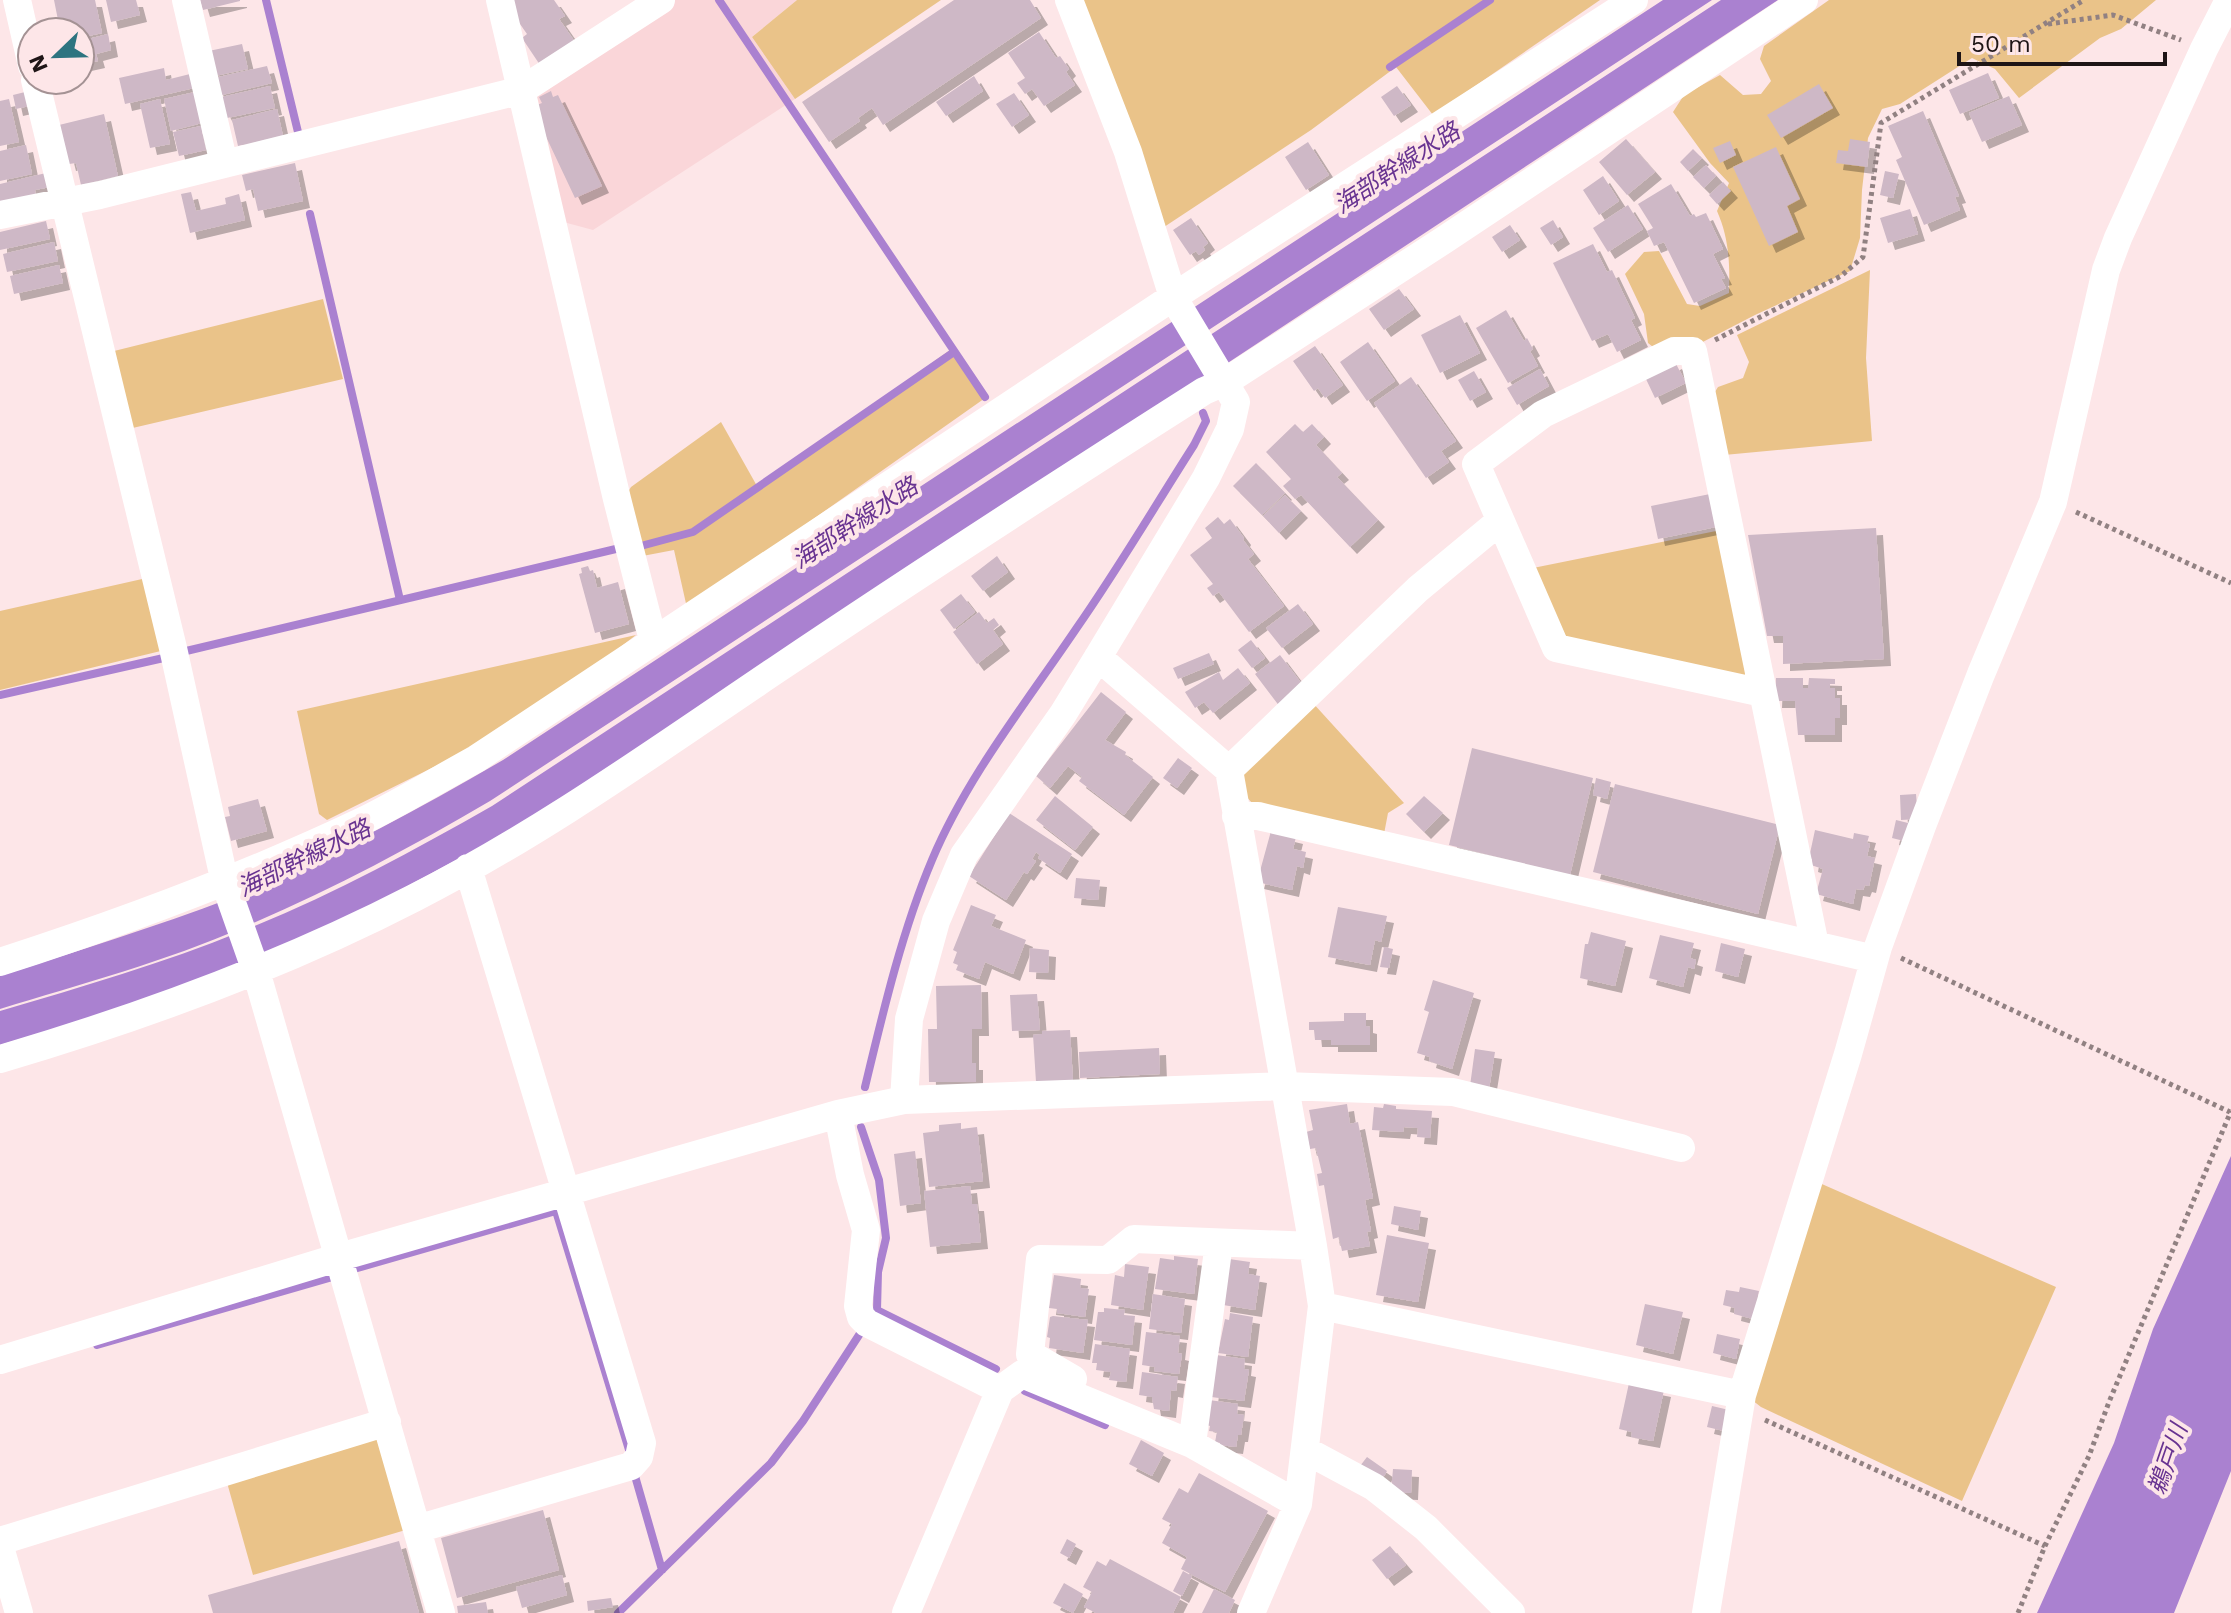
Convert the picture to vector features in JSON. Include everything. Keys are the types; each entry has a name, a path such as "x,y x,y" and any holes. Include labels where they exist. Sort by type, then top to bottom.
{"street":[{"path":"186,0 224,164"},
{"path":"500,0 653,640"},
{"path":"0,215 100,195 522,90 661,0"},
{"path":"904,1100 909,1019 936,921 964,855 1063,714 1206,478 1230,429 1236,402 1176,302 1128,152 1069,0"},
{"path":"0,962 227,888 366,819 476,759 653,640 1176,302 1634,0"},
{"path":"0,1059 134,1017 256,971 415,898 468,868 609,781 953,552 1457,232 1804,0"},
{"path":"1706,1613 1741,1402 1876,953 1981,674 2053,502 2106,270 2204,49 2229,0"},
{"path":"39,96 173,648 227,888 256,971 441,1613"},
{"path":"1763,693 1556,648 1476,464 1543,414 1674,351 1693,351 1815,945"},
{"path":"1229,770 1418,589 1500,521"},
{"path":"1098,657 1229,770 1313,1246 1322,1306 1298,1504 1251,1613"},
{"path":"1236,816 1258,816 1815,945 1876,953"},
{"path":"417,1529 631,1466 639,1457 642,1443 468,868"},
{"path":"0,1360 340,1257 838,1114 904,1100 1284,1086 1453,1092 1681,1148"},
{"path":"838,1114 850,1175 866,1230 858,1306 861,1317 867,1323 1000,1390"},
{"path":"1298,1504 1030,1354 1040,1259 1108,1260 1134,1239 1313,1246"},
{"path":"1184,1441 1219,1243"},
{"path":"1322,1306 1741,1402"},
{"path":"906,1613 1000,1390 1022,1374 1184,1441"},
{"path":"19,1613 0,1544 387,1422"},
{"path":"1305,1450 1374,1487 1426,1528 1511,1613"}],"path":[{"path":"1693,351 1841,276 1863,257 1881,123 2084,0"},
{"path":"2044,25 2113,15 2204,49"},
{"path":"2053,502 2231,583"},
{"path":"1876,953 2231,1112 2089,1456 2045,1546 2018,1613"},
{"path":"1741,1402 2045,1546"}],"shaded area":[{"path":"674,0 797,0 752,37 795,99 593,230 556,220 533,93"},
{"path":"797,0 941,0 795,99 752,37"},
{"path":"1078,0 1600,0 1433,115 1396,67 1311,130 1158,231"},
{"path":"1829,0 2156,0 2121,29 2100,38 2019,98 1995,69 1972,58 1900,104 1882,109 1868,138 1860,238 1850,271 1695,346 1658,351 1648,343 1644,314 1625,274 1644,252 1659,251 1687,304 1700,306 1729,293 1728,251 1717,211 1729,183 1710,163 1673,112 1684,95 1720,75 1743,95 1761,94 1771,81 1760,59 1764,46"},
{"path":"1870,270 1866,358 1872,441 1724,455 1706,406 1718,387 1743,378 1749,362 1737,335"},
{"path":"323,299 343,379 124,430 106,353"},
{"path":"953,348 988,396 687,608 674,550 632,558 623,500 631,487 721,422 757,486"},
{"path":"1721,530 1751,674 1744,682 1569,643 1533,568"},
{"path":"151,577 169,649 0,690 0,611"},
{"path":"636,635 576,681 454,757 327,820 319,814 297,711"},
{"path":"1312,702 1404,803 1388,813 1384,834 1253,804 1241,791 1239,770"},
{"path":"1815,1181 2056,1287 1962,1501 1761,1407 1752,1400"},
{"path":"371,1433 385,1443 409,1529 253,1575 226,1479"}],"water":[{"path":"1663,0 1712,0 490,801 369,868 244,927 154,961 0,1009 0,976 174,919 301,868 370,834 503,760"},
{"path":"1721,0 1778,0 923,564 514,829 316,935 160,998 0,1045 0,1011 153,964 274,918 369,873 492,806"},
{"name":"鵜戸川","path":"2231,1156 2231,1471 2174,1613 2037,1613 2114,1443 2153,1329"}],"building":[{"path":"54,0 95,0 102,33 96,34 96,16 57,16"},
{"path":"106,0 136,0 140,15 111,22"},
{"path":"200,0 240,0 240,1 203,10"},
{"path":"511,0 554,0 565,16 559,19 575,42 540,65 522,38 527,34 506,4"},
{"path":"954,0 1030,0 1041,18 883,125 872,108 858,118 860,121 829,142 802,102"},
{"path":"1039,32 1056,58 1060,56 1069,69 1066,72 1075,85 1044,106 1032,89 1025,94 1017,83 1025,78 1008,53"},
{"path":"108,34 111,50 96,54 96,37"},
{"path":"242,44 248,69 210,77 204,52"},
{"path":"267,66 272,83 218,96 214,78"},
{"path":"164,68 166,80 190,74 194,88 125,104 119,78"},
{"path":"1988,73 1999,98 1960,114 1949,90"},
{"path":"974,76 983,91 946,116 936,102"},
{"path":"1819,84 1833,108 1781,138 1767,115"},
{"path":"270,86 275,108 227,118 217,98"},
{"path":"1397,86 1411,105 1394,116 1381,97"},
{"path":"551,91 553,97 558,95 602,186 575,198 532,107 542,103 539,97"},
{"path":"195,92 202,123 171,131 164,99"},
{"path":"1014,93 1029,115 1012,127 996,104"},
{"path":"13,95 30,96 33,105 16,109"},
{"path":"2009,96 2022,125 1982,142 1969,113"},
{"path":"9,99 19,142 0,146 0,101"},
{"path":"160,99 170,144 150,148 140,104"},
{"path":"277,109 283,136 238,146 232,120"},
{"path":"1923,111 1959,196 1955,197 1960,210 1924,225 1896,160 1902,157 1888,126"},
{"path":"104,114 118,176 81,185 76,163 69,164 59,125"},
{"path":"201,126 206,150 179,156 173,132"},
{"path":"1626,139 1655,172 1627,195 1599,162"},
{"path":"1850,139 1870,142 1867,167 1836,163 1838,150 1848,151"},
{"path":"1730,141 1736,155 1720,163 1713,148"},
{"path":"1308,142 1329,175 1306,190 1285,157"},
{"path":"26,145 32,174 0,181 0,151"},
{"path":"1776,147 1800,199 1787,206 1798,232 1769,246 1733,167"},
{"path":"1693,149 1702,158 1688,171 1680,162"},
{"path":"295,163 303,201 258,211 253,189 246,191 242,175"},
{"path":"1706,165 1716,176 1704,188 1693,177"},
{"path":"1885,171 1899,174 1893,198 1880,195"},
{"path":"46,173 50,187 35,190 36,198 0,206 0,184"},
{"path":"1603,176 1619,201 1599,215 1583,190"},
{"path":"1723,182 1731,191 1717,204 1709,195"},
{"path":"1671,184 1690,216 1706,213 1723,249 1713,254 1725,278 1721,279 1726,288 1694,303 1664,242 1654,246 1647,231 1653,228 1638,204"},
{"path":"191,192 196,211 226,204 225,198 239,194 245,220 190,233 181,194"},
{"path":"1628,205 1643,229 1608,252 1593,228"},
{"path":"1910,209 1918,234 1888,243 1880,218"},
{"path":"1191,218 1208,243 1199,255 1196,251 1190,255 1173,230"},
{"path":"1553,220 1563,237 1551,245 1540,228"},
{"path":"46,221 50,239 0,250 0,232"},
{"path":"1510,225 1520,240 1502,252 1492,237"},
{"path":"54,242 58,261 7,272 3,254"},
{"path":"1593,244 1607,272 1612,270 1635,318 1631,320 1641,340 1617,352 1608,334 1592,341 1553,263"},
{"path":"59,265 63,283 14,294 10,276"},
{"path":"1399,289 1414,309 1384,330 1369,309"},
{"path":"1506,310 1524,341 1527,338 1538,366 1508,383 1476,328"},
{"path":"1460,315 1480,353 1440,373 1421,335"},
{"path":"1368,342 1395,381 1367,401 1340,362"},
{"path":"1315,346 1343,385 1325,398 1318,388 1314,391 1293,361"},
{"path":"1675,362 1686,383 1655,398 1645,377"},
{"path":"1540,369 1549,386 1517,405 1507,388"},
{"path":"1474,371 1486,392 1470,401 1458,380"},
{"path":"1411,377 1456,441 1441,451 1449,462 1426,478 1374,403"},
{"path":"1295,424 1303,432 1312,424 1324,437 1316,445 1342,473 1337,477 1378,520 1350,547 1301,495 1295,499 1283,486 1291,479 1266,452"},
{"path":"1256,463 1285,493 1262,515 1233,486"},
{"path":"1710,494 1716,527 1658,539 1651,506"},
{"path":"1285,495 1301,511 1279,533 1263,516"},
{"path":"1218,517 1224,524 1230,519 1254,554 1248,559 1284,606 1249,632 1219,592 1213,596 1207,588 1213,584 1190,555 1212,538 1205,528"},
{"path":"1876,528 1884,659 1783,664 1783,636 1767,636 1748,535"},
{"path":"997,556 1008,572 983,591 971,576"},
{"path":"588,566 590,571 593,570 597,588 618,582 629,624 595,633 579,574 582,573 581,568"},
{"path":"961,594 975,612 954,629 940,610"},
{"path":"1298,604 1313,624 1282,648 1266,628"},
{"path":"979,612 987,623 994,618 999,625 993,630 1003,644 977,664 953,632"},
{"path":"1251,640 1265,658 1252,668 1238,650"},
{"path":"1209,653 1214,664 1178,679 1173,668"},
{"path":"1280,655 1305,688 1280,707 1255,674"},
{"path":"1238,668 1250,683 1213,713 1204,702 1195,708 1185,692 1219,672 1223,680"},
{"path":"1776,678 1803,678 1803,688 1808,688 1809,678 1835,679 1835,684 1830,684 1830,688 1835,688 1835,698 1840,698 1840,718 1835,718 1835,735 1798,735 1795,701 1775,701"},
{"path":"1101,692 1126,712 1105,740 1126,752 1125,755 1153,777 1124,815 1079,781 1082,777 1068,766 1050,788 1036,776"},
{"path":"1472,748 1593,778 1570,875 1449,845"},
{"path":"1178,758 1192,768 1177,788 1163,778"},
{"path":"1596,778 1611,782 1607,799 1593,795"},
{"path":"1615,784 1780,825 1758,914 1593,872"},
{"path":"1916,794 1918,819 1901,820 1900,795"},
{"path":"1055,796 1093,827 1075,850 1036,820"},
{"path":"1424,796 1443,813 1424,832 1406,814"},
{"path":"258,799 267,831 231,841 225,817 230,816 228,807"},
{"path":"1009,813 1072,854 1060,873 1038,858 1040,855 1036,852 1032,859 1036,861 1027,874 1024,872 1006,900 969,876"},
{"path":"1896,820 1912,824 1908,842 1892,838"},
{"path":"1815,830 1853,839 1854,833 1869,836 1867,856 1875,858 1869,886 1865,885 1863,890 1856,889 1853,904 1816,894 1823,869 1811,865 1812,859 1809,858"},
{"path":"1271,831 1296,837 1293,849 1306,852 1303,868 1297,866 1292,890 1257,882"},
{"path":"1076,878 1100,880 1098,900 1074,898"},
{"path":"971,905 996,915 991,926 1026,940 1013,974 985,962 979,979 956,970 958,965 953,963 957,952 953,950"},
{"path":"1338,907 1387,916 1381,942 1375,940 1370,965 1328,957"},
{"path":"1591,932 1626,941 1615,986 1580,978 1585,944 1588,944"},
{"path":"1660,935 1694,943 1690,958 1696,960 1694,969 1688,967 1683,987 1649,978"},
{"path":"1721,943 1745,949 1738,977 1715,971"},
{"path":"1384,947 1393,949 1389,968 1380,967"},
{"path":"1030,948 1049,950 1048,973 1029,972"},
{"path":"1433,980 1474,993 1452,1069 1417,1053 1429,1012 1424,1010"},
{"path":"981,985 982,1029 972,1029 972,1063 976,1063 976,1082 929,1082 928,1029 937,1029 936,986"},
{"path":"1037,994 1040,1030 1012,1031 1010,995"},
{"path":"1344,1013 1366,1013 1370,1045 1331,1045 1331,1040 1315,1040 1314,1030 1309,1030 1309,1022 1344,1021"},
{"path":"1070,1030 1073,1081 1036,1082 1033,1035 1042,1034 1042,1031"},
{"path":"1159,1048 1160,1074 1080,1078 1079,1052"},
{"path":"1475,1049 1495,1052 1489,1089 1470,1086"},
{"path":"1347,1104 1350,1124 1358,1122 1373,1198 1365,1200 1371,1231 1367,1232 1370,1246 1342,1251 1339,1237 1333,1239 1324,1185 1319,1186 1317,1174 1322,1173 1316,1148 1310,1149 1306,1132 1313,1130 1309,1110"},
{"path":"1384,1104 1396,1106 1396,1109 1432,1111 1430,1138 1417,1137 1418,1128 1404,1127 1403,1132 1372,1130 1374,1107 1383,1108"},
{"path":"961,1123 961,1129 977,1127 983,1181 929,1187 923,1133 939,1131 939,1125"},
{"path":"915,1151 921,1203 900,1206 894,1154"},
{"path":"970,1186 972,1204 977,1204 981,1242 930,1247 924,1191"},
{"path":"1394,1206 1421,1211 1418,1230 1391,1224"},
{"path":"1387,1235 1429,1243 1418,1302 1376,1295"},
{"path":"1174,1256 1198,1259 1194,1294 1155,1289 1160,1258 1174,1260"},
{"path":"1229,1259 1250,1262 1248,1274 1260,1276 1255,1310 1223,1305"},
{"path":"1125,1264 1149,1267 1143,1310 1111,1305 1115,1275 1124,1277"},
{"path":"1054,1275 1081,1279 1080,1288 1089,1289 1085,1317 1057,1313 1057,1309 1049,1308"},
{"path":"1740,1287 1759,1291 1753,1319 1734,1314 1735,1308 1723,1305 1726,1290 1739,1292"},
{"path":"1153,1294 1185,1299 1181,1333 1149,1329"},
{"path":"1645,1304 1683,1312 1673,1354 1636,1345"},
{"path":"1104,1308 1125,1310 1124,1315 1135,1316 1132,1345 1094,1340 1098,1312 1104,1312"},
{"path":"1230,1313 1253,1317 1248,1357 1218,1353 1225,1319 1229,1320"},
{"path":"1050,1317 1088,1320 1083,1353 1049,1348 1050,1338 1047,1337"},
{"path":"1146,1332 1180,1336 1178,1353 1182,1354 1179,1374 1154,1371 1155,1367 1142,1365"},
{"path":"1717,1334 1740,1339 1736,1359 1713,1353"},
{"path":"1095,1344 1130,1349 1126,1382 1109,1380 1111,1372 1096,1370 1097,1363 1092,1363"},
{"path":"1216,1355 1245,1359 1244,1369 1249,1370 1244,1401 1211,1397"},
{"path":"1142,1372 1178,1377 1176,1391 1171,1390 1169,1411 1154,1409 1152,1397 1139,1395"},
{"path":"1629,1383 1664,1390 1653,1441 1631,1437 1632,1432 1619,1429"},
{"path":"1209,1400 1238,1404 1237,1414 1244,1415 1236,1447 1215,1442 1217,1432 1209,1431 1210,1426 1206,1425"},
{"path":"1712,1406 1729,1410 1724,1431 1707,1427"},
{"path":"1141,1440 1164,1453 1152,1476 1129,1464"},
{"path":"1367,1457 1387,1471 1381,1481 1360,1466"},
{"path":"1393,1469 1412,1470 1411,1493 1391,1492"},
{"path":"1199,1473 1268,1511 1225,1592 1181,1569 1187,1557 1162,1543 1172,1524 1162,1519 1179,1488 1188,1493"},
{"path":"543,1510 559,1570 457,1598 441,1538"},
{"path":"1067,1539 1076,1544 1069,1558 1060,1553"},
{"path":"399,1541 419,1613 213,1613 208,1595"},
{"path":"1390,1546 1406,1565 1387,1579 1372,1560"},
{"path":"1110,1559 1181,1597 1173,1613 1096,1613 1084,1607 1092,1592 1083,1587 1097,1561 1106,1566"},
{"path":"1183,1571 1192,1576 1182,1596 1173,1591"},
{"path":"562,1575 567,1595 522,1608 516,1587"},
{"path":"1064,1583 1083,1594 1073,1613 1053,1603"},
{"path":"1214,1589 1235,1600 1229,1613 1202,1613"},
{"path":"611,1598 613,1607 588,1611 587,1601"},
{"path":"486,1602 488,1613 458,1613 457,1606"}],"waterway":[{"path":"266,0 298,132"},
{"path":"719,0 985,397"},
{"path":"1390,67 1490,0"},
{"path":"310,214 400,600"},
{"path":"637,547 693,532 954,352"},
{"path":"865,1087 902,943 921,887 946,829 980,770 1107,584 1194,445 1206,421 1203,413"},
{"path":"182,652 620,548"},
{"path":"0,695 168,657"},
{"path":"861,1127 879,1180 886,1238 878,1272 877,1310 996,1369"},
{"path":"354,1269 556,1211 630,1453"},
{"path":"97,1345 336,1276"},
{"path":"618,1613 771,1463 803,1421 861,1332"},
{"path":"1025,1391 1105,1425"},
{"path":"635,1476 662,1570"}],"water label":[{"name":"海部幹線水路","path":"1397,168"},
{"name":"海部幹線水路","path":"855,523"},
{"name":"海部幹線水路","path":"304,858"}]}
